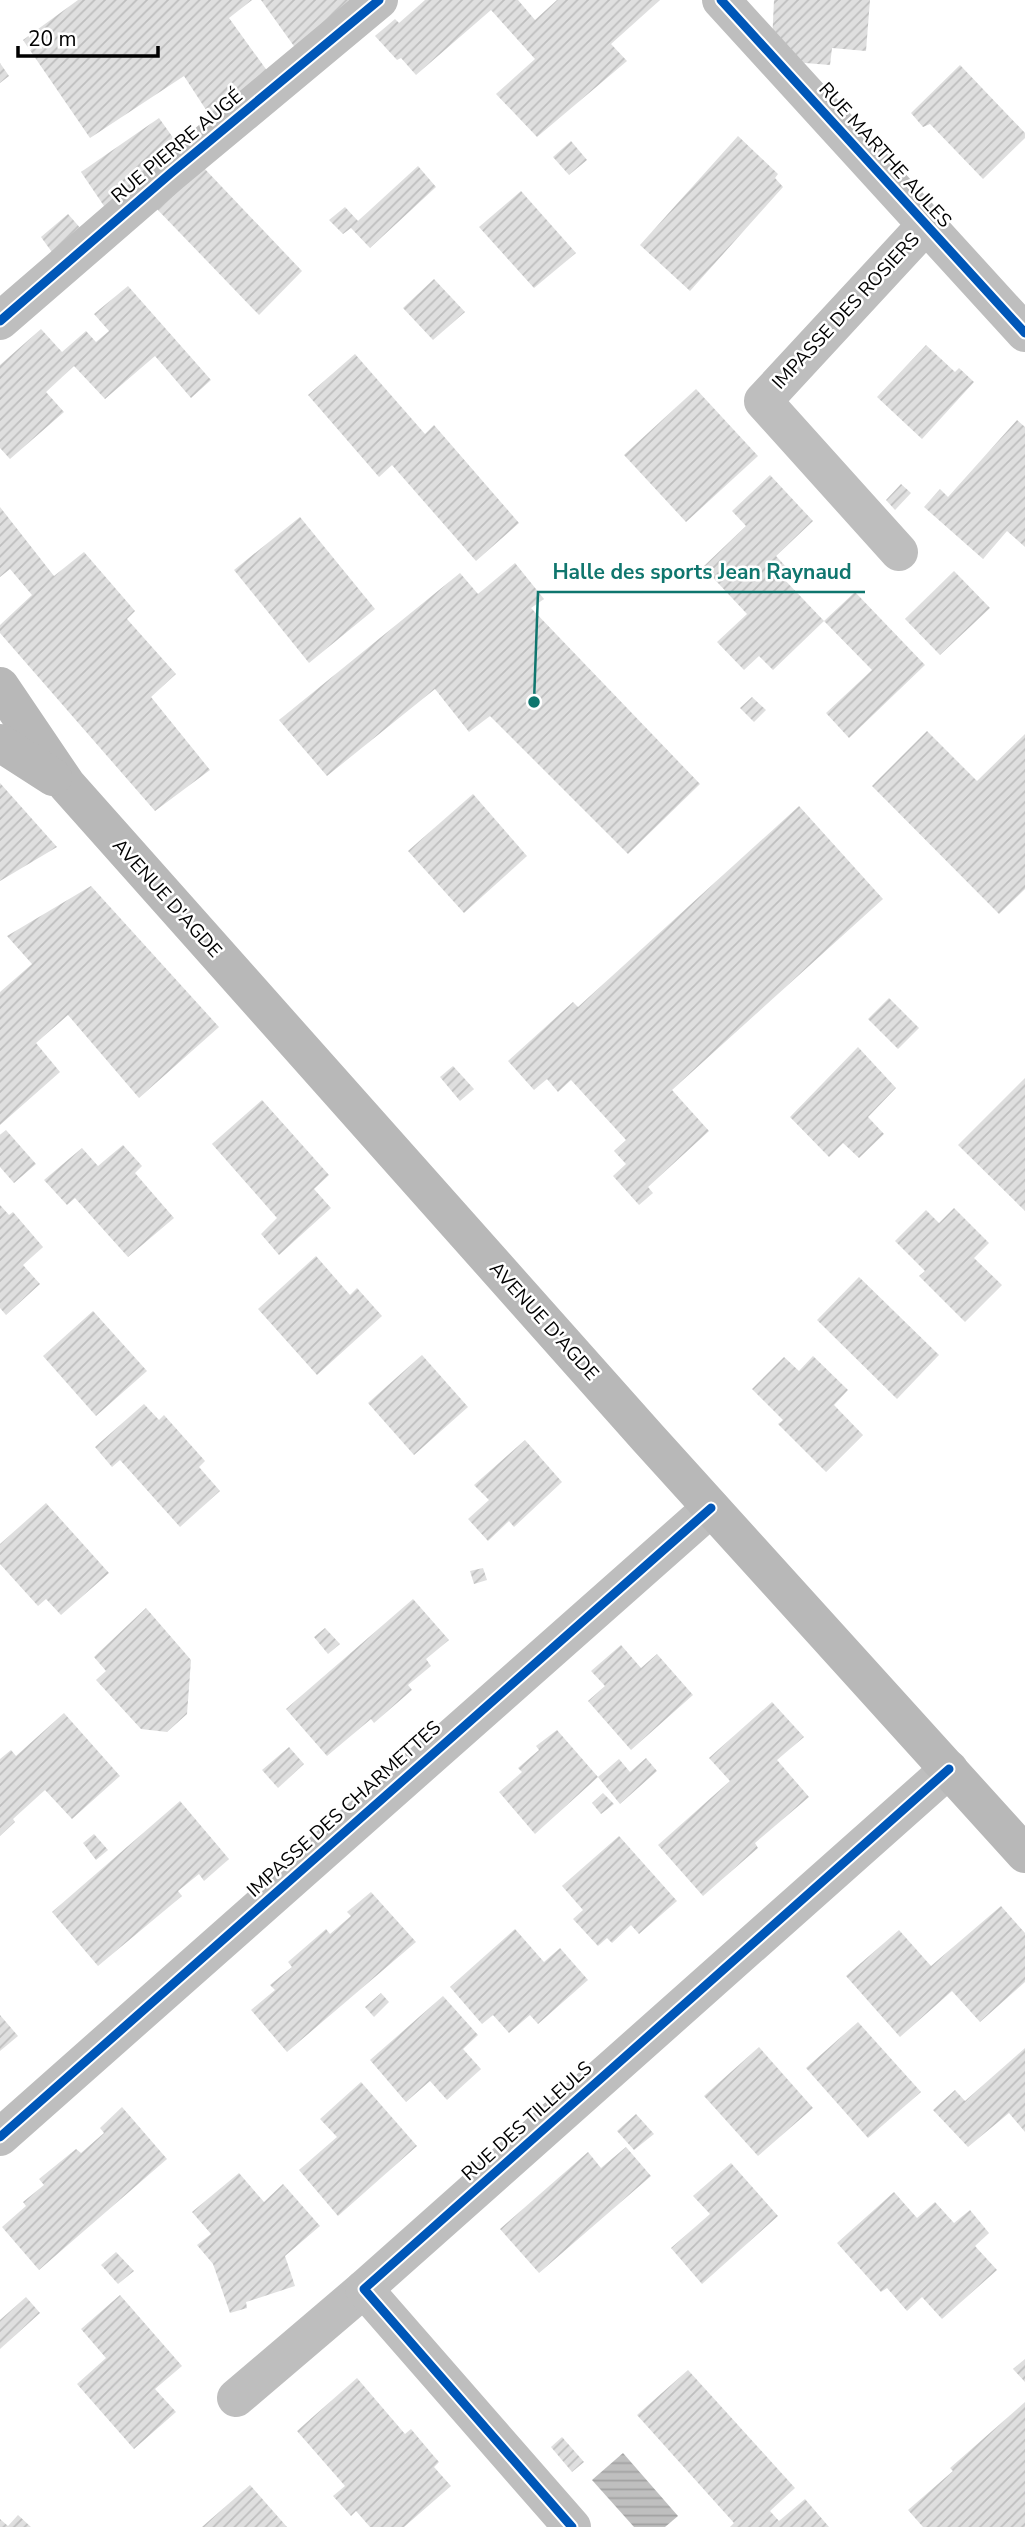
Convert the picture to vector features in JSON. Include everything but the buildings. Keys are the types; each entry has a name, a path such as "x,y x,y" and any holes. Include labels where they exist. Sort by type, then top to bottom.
{"main road":[{"name":"AVENUE D'AGDE","path":"0,686 67,785 711,1508 1025,1854"},
{"name":"AVENUE D'AGDE","path":"0,743 67,785"}],"street":[{"name":"RUE PIERRE AUGÉ","path":"0,321 171,173 379,0"},
{"name":"RUE MARTHE AULES","path":"722,0 1025,333"},
{"name":"IMPASSE DES ROSIERS","path":"899,552 763,401 925,226"},
{"name":"IMPASSE DES CHARMETTES","path":"0,2137 711,1508"},
{"name":"RUE DES TILLEULS","path":"236,2398 364,2289 949,1769"},
{"path":"364,2289 572,2527"}],"shaded area":[{"path":"623,2453 678,2516 665,2527 634,2527 592,2480"}],"cycle path":[{"path":"0,321 171,173 379,0"},
{"path":"721,0 1025,333"},
{"path":"0,2137 711,1508"},
{"path":"572,2527 364,2289 949,1769"}],"place":[{"name":"Halle des sports Jean Raynaud","path":"534,702"}]}
